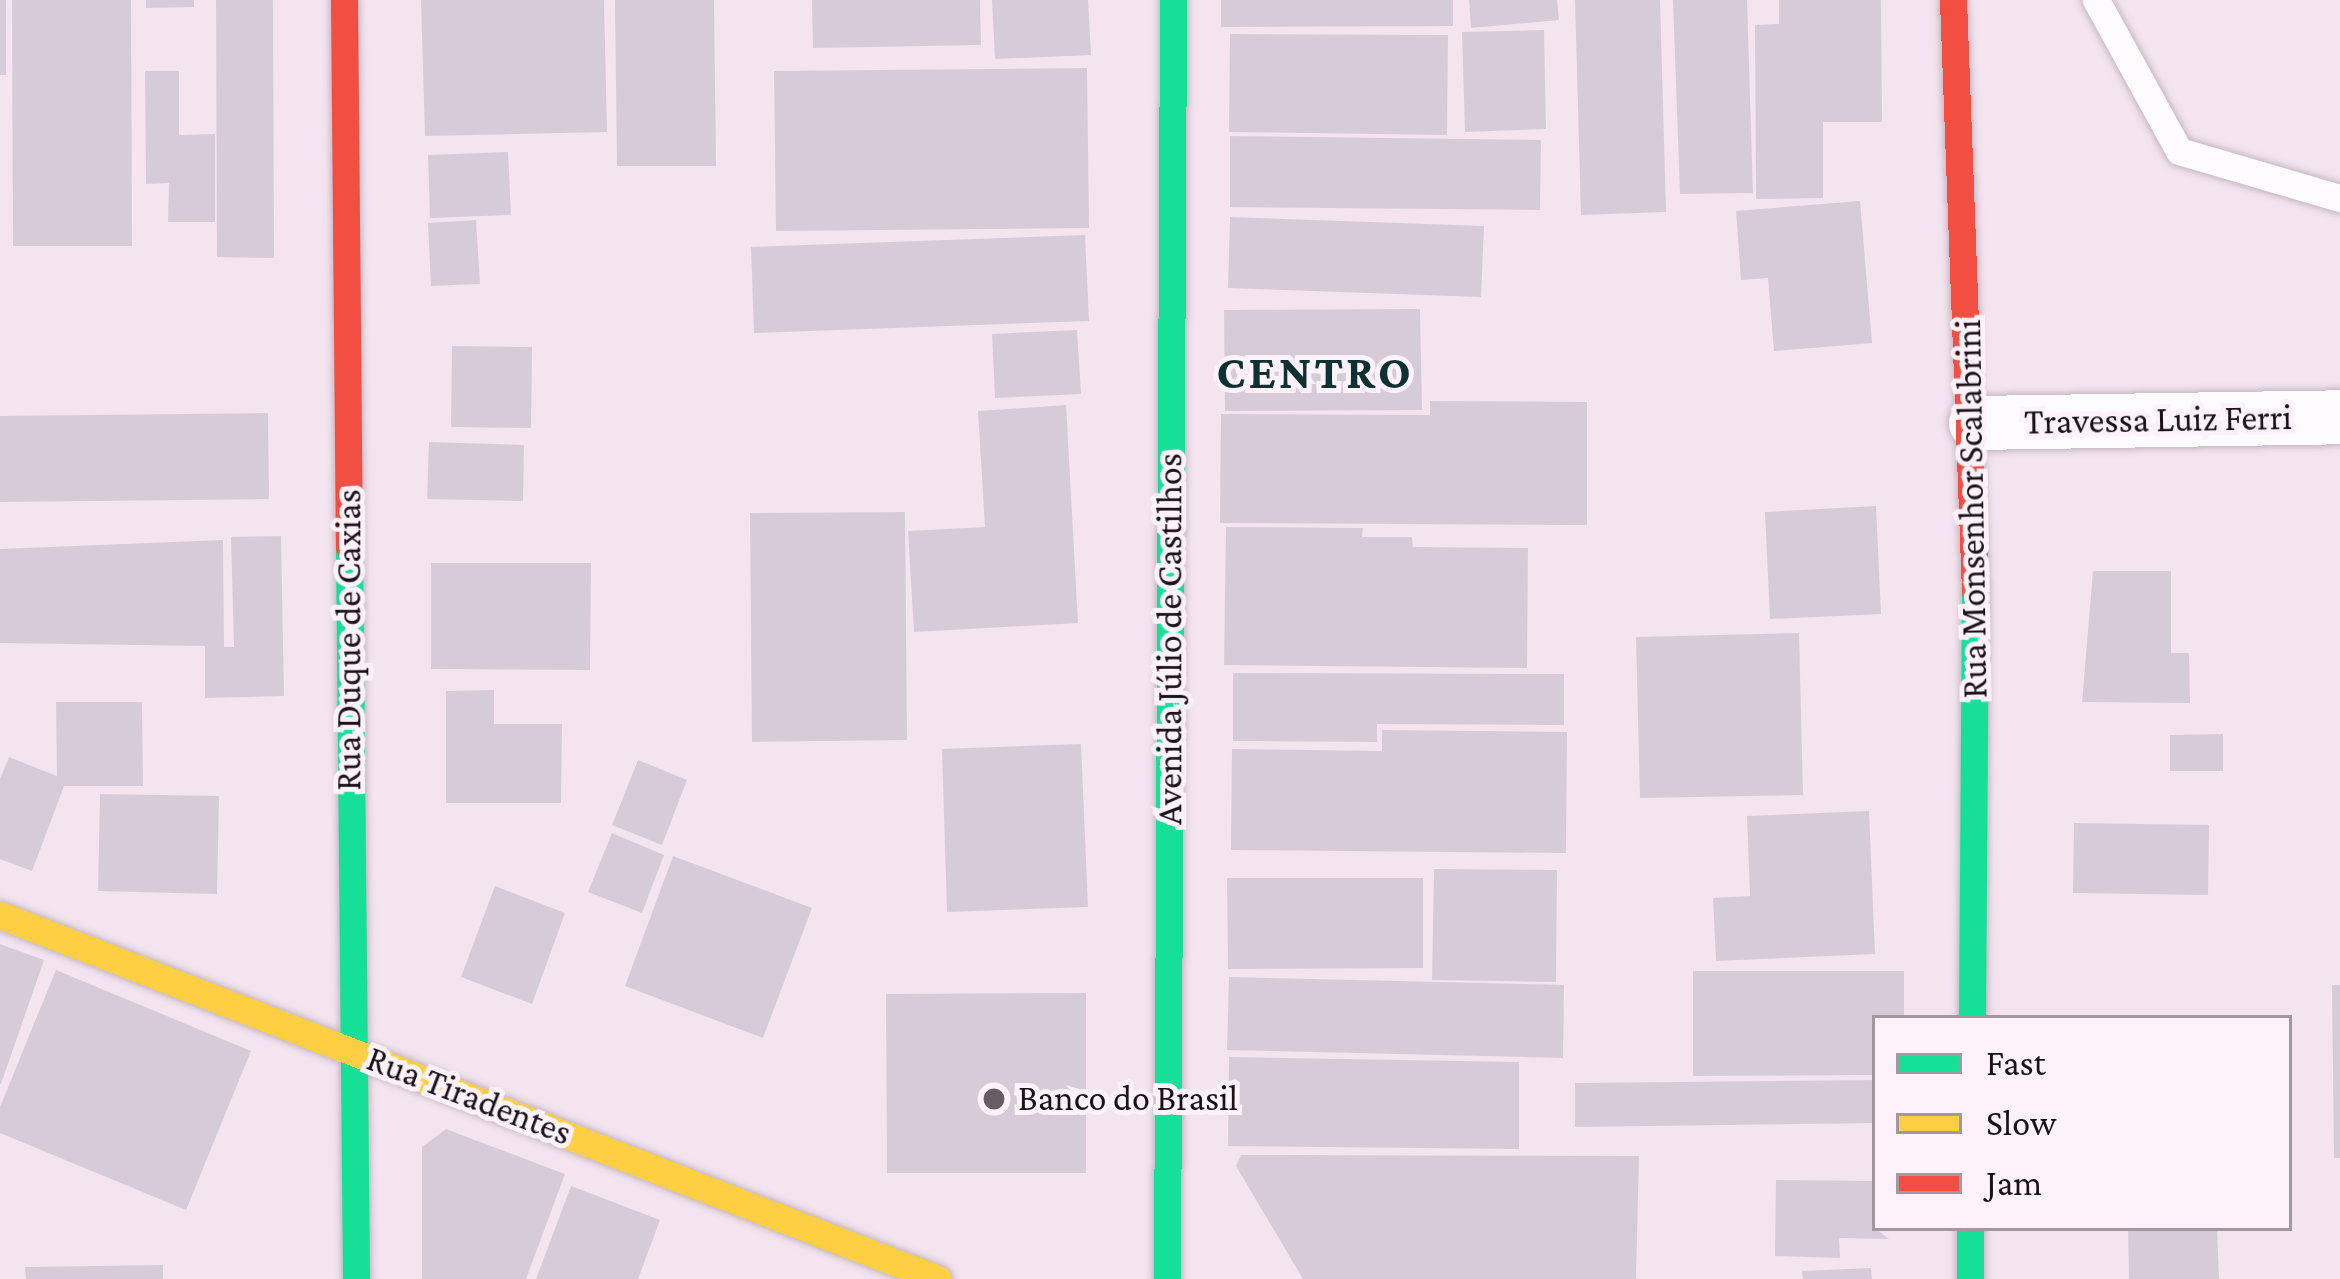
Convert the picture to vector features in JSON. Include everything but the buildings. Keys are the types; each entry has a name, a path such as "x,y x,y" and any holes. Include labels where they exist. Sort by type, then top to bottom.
{"street":[{"name":"Rua Duque de Caxias","path":"344,0 356,1279"},
{"name":"Avenida Júlio de Castilhos","path":"1167,1279 1173,0"},
{"name":"Rua Monsenhor Scalabrini","path":"1953,0 1976,423 1972,1015"},
{"name":"Travessa Luiz Ferri","path":"1976,423 2340,417"},
{"name":"Rua Tiradentes","path":"0,915 938,1279"},
{"path":"1970,1231 1970,1279"}],"lane":[{"path":"2096,0 2179,151 2340,198"}],"traffic: fast":[{"path":"1167,1279 1173,0"},
{"path":"349,547 356,1279"},
{"path":"1972,1015 1975,591"},
{"path":"1970,1231 1970,1279"}],"traffic: slow":[{"path":"0,915 938,1279"}],"traffic: jam":[{"path":"344,0 349,547"},
{"path":"1953,0 1975,591"}],"place":[{"name":"Banco do Brasil","path":"994,1099"}],"district":[{"name":"CENTRO","path":"1315,372"}]}
